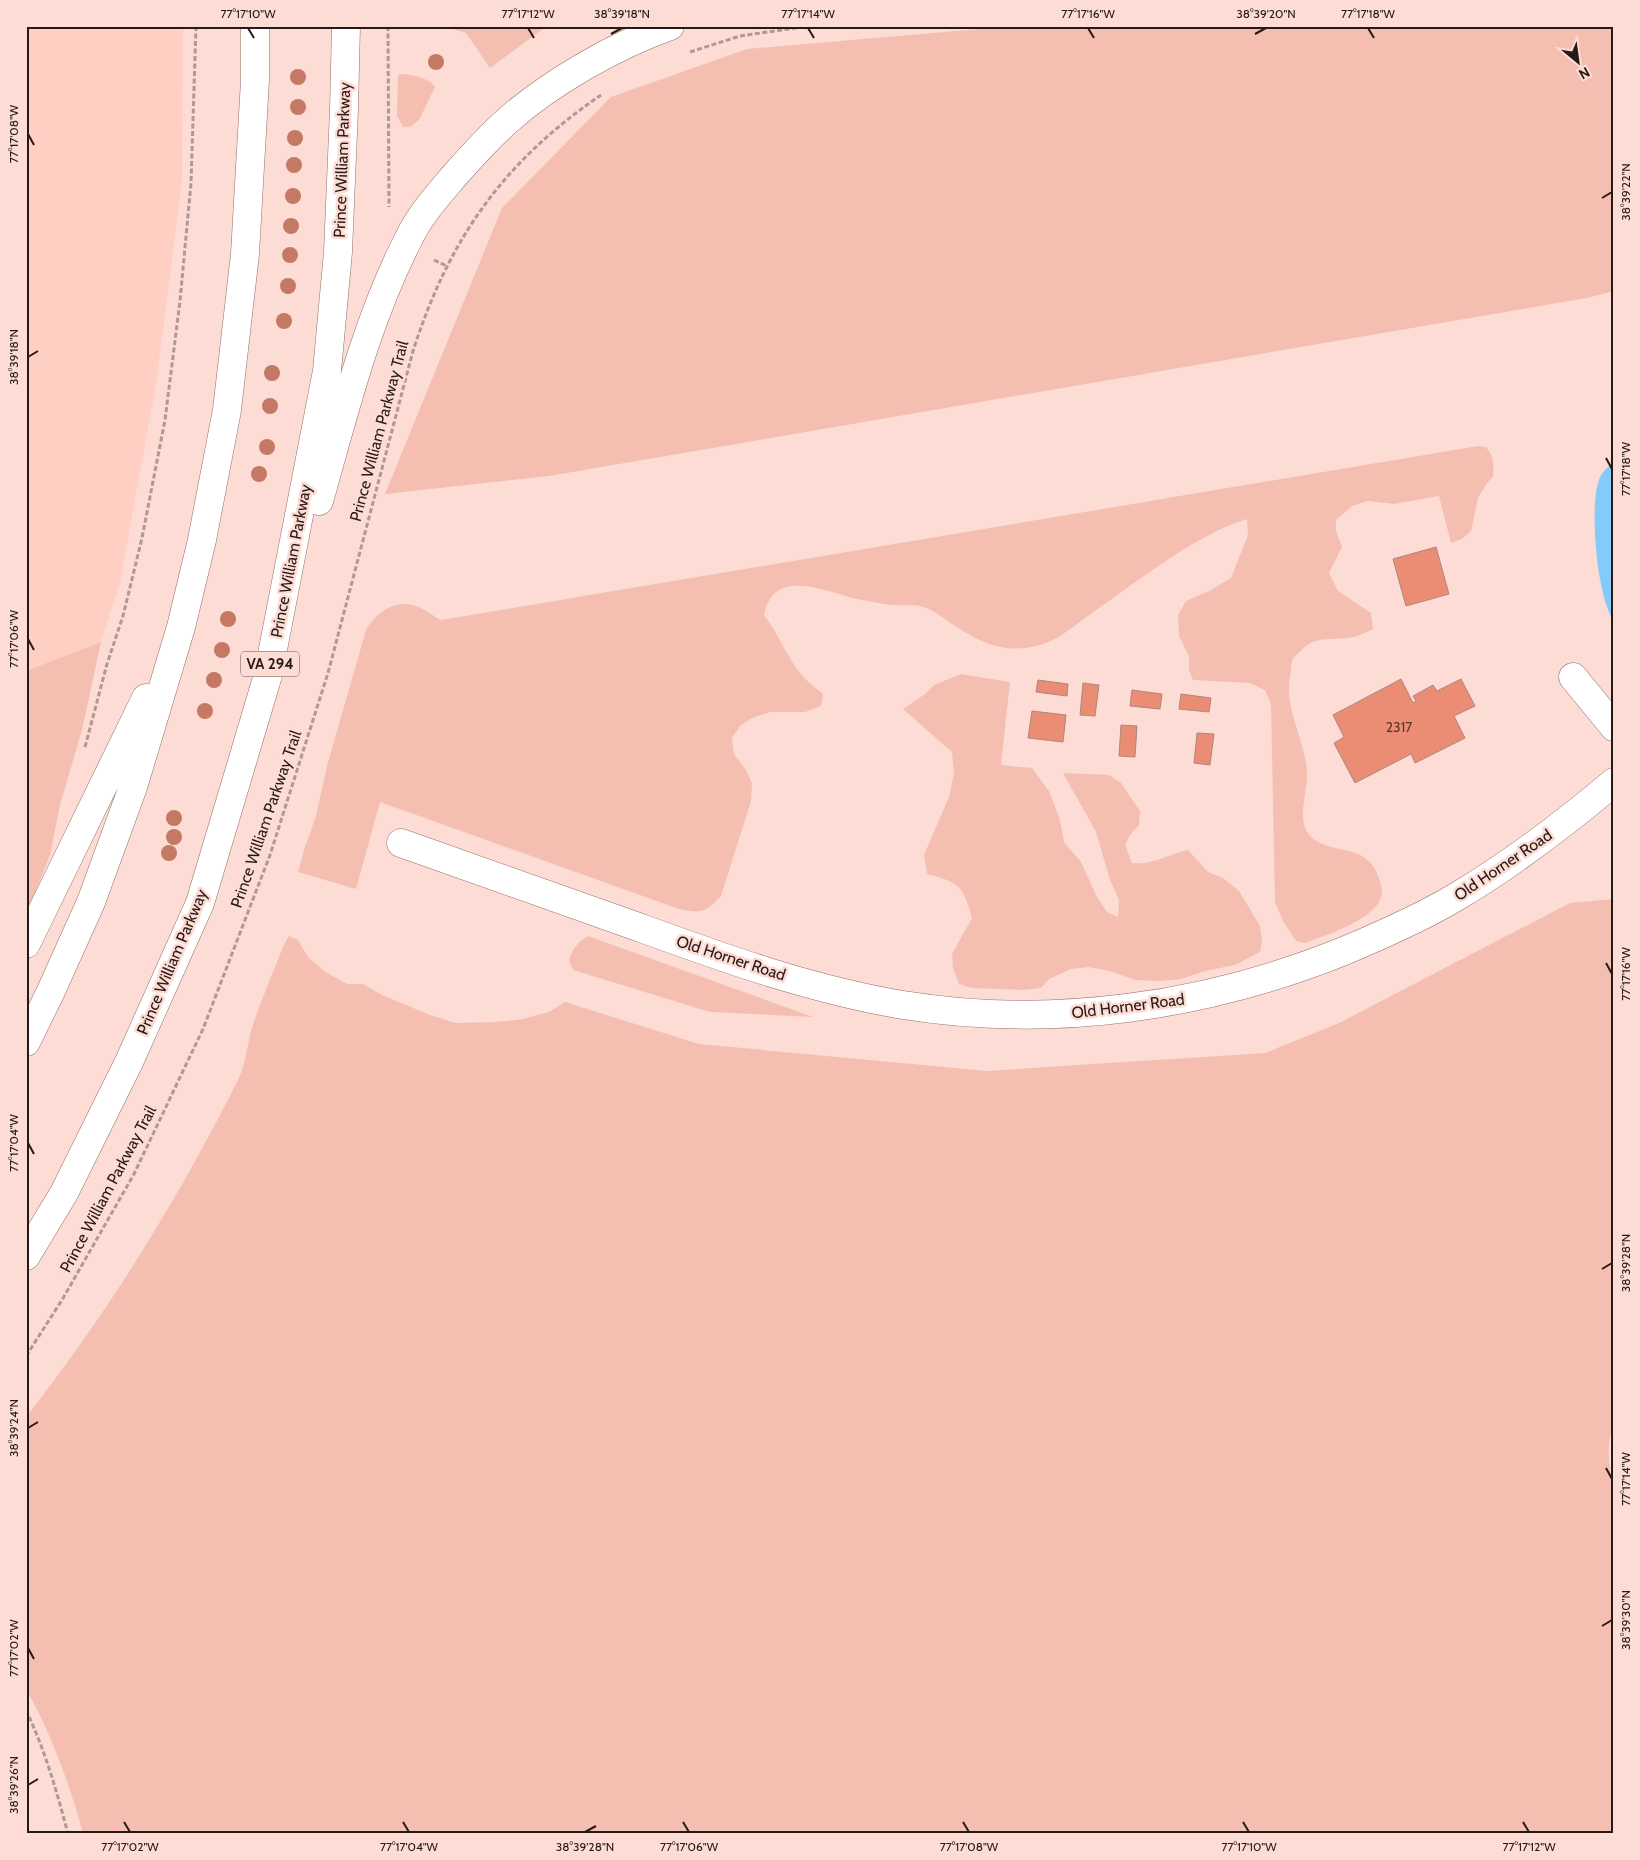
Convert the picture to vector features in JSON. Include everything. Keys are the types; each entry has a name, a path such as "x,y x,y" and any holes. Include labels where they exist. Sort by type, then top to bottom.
{"main road":[{"path":"26,1042 51,992 91,902 133,788 181,627 202,540 227,410 245,254 255,80 255,26"},
{"name":"Prince William Parkway","path":"26,1256 64,1194 129,1062 200,903 268,676 327,371 338,252 346,26"},
{"path":"268,676 370,326 408,238 438,195 473,155 508,121 546,90 596,60 653,32 670,26"},
{"path":"26,944 181,627"},
{"path":"1573,677 1614,728"},
{"name":"Old Horner Road","path":"401,843 734,961 860,996 903,1005 976,1012 1046,1014 1118,1010 1186,999 1288,972 1372,940 1424,915 1484,880 1611,790"}],"path":[{"path":"83,752 126,606 142,538 165,420 180,301 191,183 196,26"},
{"path":"388,26 389,212"},
{"path":"688,53 740,36 809,26"},
{"name":"Prince William Parkway Trail","path":"26,1356 62,1300 134,1174 203,1029 273,846 328,672 413,351 423,320 447,266 457,245 477,214 519,162 567,121 604,94"},
{"path":"439,264 447,266"},
{"path":"26,1710 36,1730 55,1784 68,1834"}],"shaded area":[{"path":"26,26 183,26 182,181 156,384 120,582 101,642 26,671"},
{"path":"443,26 547,26 490,68 466,33"},
{"path":"1014,26 1614,26 1614,291 1587,298 549,476 385,494 502,208 611,97 747,49"},
{"path":"400,74 424,79 435,87 419,120 410,127 403,127 397,116 398,76"},
{"path":"1478,446 1486,447 1491,454 1493,477 1478,498 1471,531 1462,539 1451,543 1439,496 1394,504 1368,501 1352,506 1336,520 1336,531 1342,547 1329,573 1338,591 1371,613 1373,629 1361,635 1343,639 1315,641 1305,647 1292,661 1289,689 1290,702 1304,751 1307,776 1303,819 1307,832 1317,841 1358,854 1369,861 1378,875 1382,890 1380,900 1364,917 1339,930 1305,943 1296,941 1283,921 1275,902 1271,704 1265,690 1250,683 1193,680 1189,670 1189,656 1179,636 1178,615 1186,601 1211,590 1231,578 1248,535 1247,519 1227,526 1187,547 1055,639 1044,644 1026,648 1000,647 985,642 965,632 935,612 920,606 880,603 805,586 791,586 779,590 770,599 764,615 797,669 823,694 821,706 805,712 770,712 752,718 740,726 732,738 734,754 746,770 752,783 751,801 721,896 703,910 679,909 380,802 356,889 298,872 316,816 327,766 366,630 376,617 389,607 404,604 413,605 424,609 441,620"},
{"path":"101,642 82,730 60,805 50,855 26,915 26,671"},
{"path":"961,674 1010,682 1001,765 1032,768 1049,791 1060,820 1064,842 1081,862 1097,897 1107,912 1118,917 1119,900 1110,880 1096,832 1063,773 1109,775 1121,783 1140,811 1139,825 1130,835 1125,845 1132,863 1146,863 1188,850 1208,872 1223,878 1239,891 1260,926 1262,941 1260,952 1235,965 1205,971 1181,979 1160,981 1135,980 1110,971 1088,967 1071,969 1049,979 1041,988 1022,990 972,988 959,984 953,968 952,954 972,918 966,898 958,887 947,880 927,874 924,855 949,797 954,773 952,752 903,709 925,694 934,685"},
{"path":"1614,899 1614,1422 1611,1430 1609,1454 1610,1471 1614,1487 1614,1834 83,1834 59,1760 26,1689 26,1417 56,1378 113,1296 191,1169 240,1076 256,1016 289,936 298,940 308,957 324,971 347,984 363,984 382,995 430,1015 456,1023 523,1019 549,1012 565,1002 699,1044 987,1071 1265,1053 1339,1023 1570,903"},
{"path":"588,936 813,1017 710,1012 573,970 569,960 572,952"}],"water":[{"path":"1614,462 1614,621 1608,610 1599,574 1596,552 1595,510 1596,493 1600,477"}],"building":[{"path":"1436,547 1449,594 1406,606 1393,559"},
{"path":"1401,679 1413,703 1416,701 1413,696 1433,685 1437,691 1461,679 1475,706 1454,716 1465,738 1415,763 1411,754 1355,783 1334,743 1344,737 1333,715"},
{"path":"1038,680 1068,684 1067,696 1036,692"},
{"path":"1083,683 1099,685 1095,716 1080,715"},
{"path":"1132,690 1162,694 1160,709 1130,706"},
{"path":"1181,694 1211,698 1209,712 1179,709"},
{"path":"1032,711 1066,715 1063,742 1028,738"},
{"path":"1121,725 1137,726 1135,757 1119,756"},
{"path":"1197,733 1214,734 1210,765 1194,763"}]}
